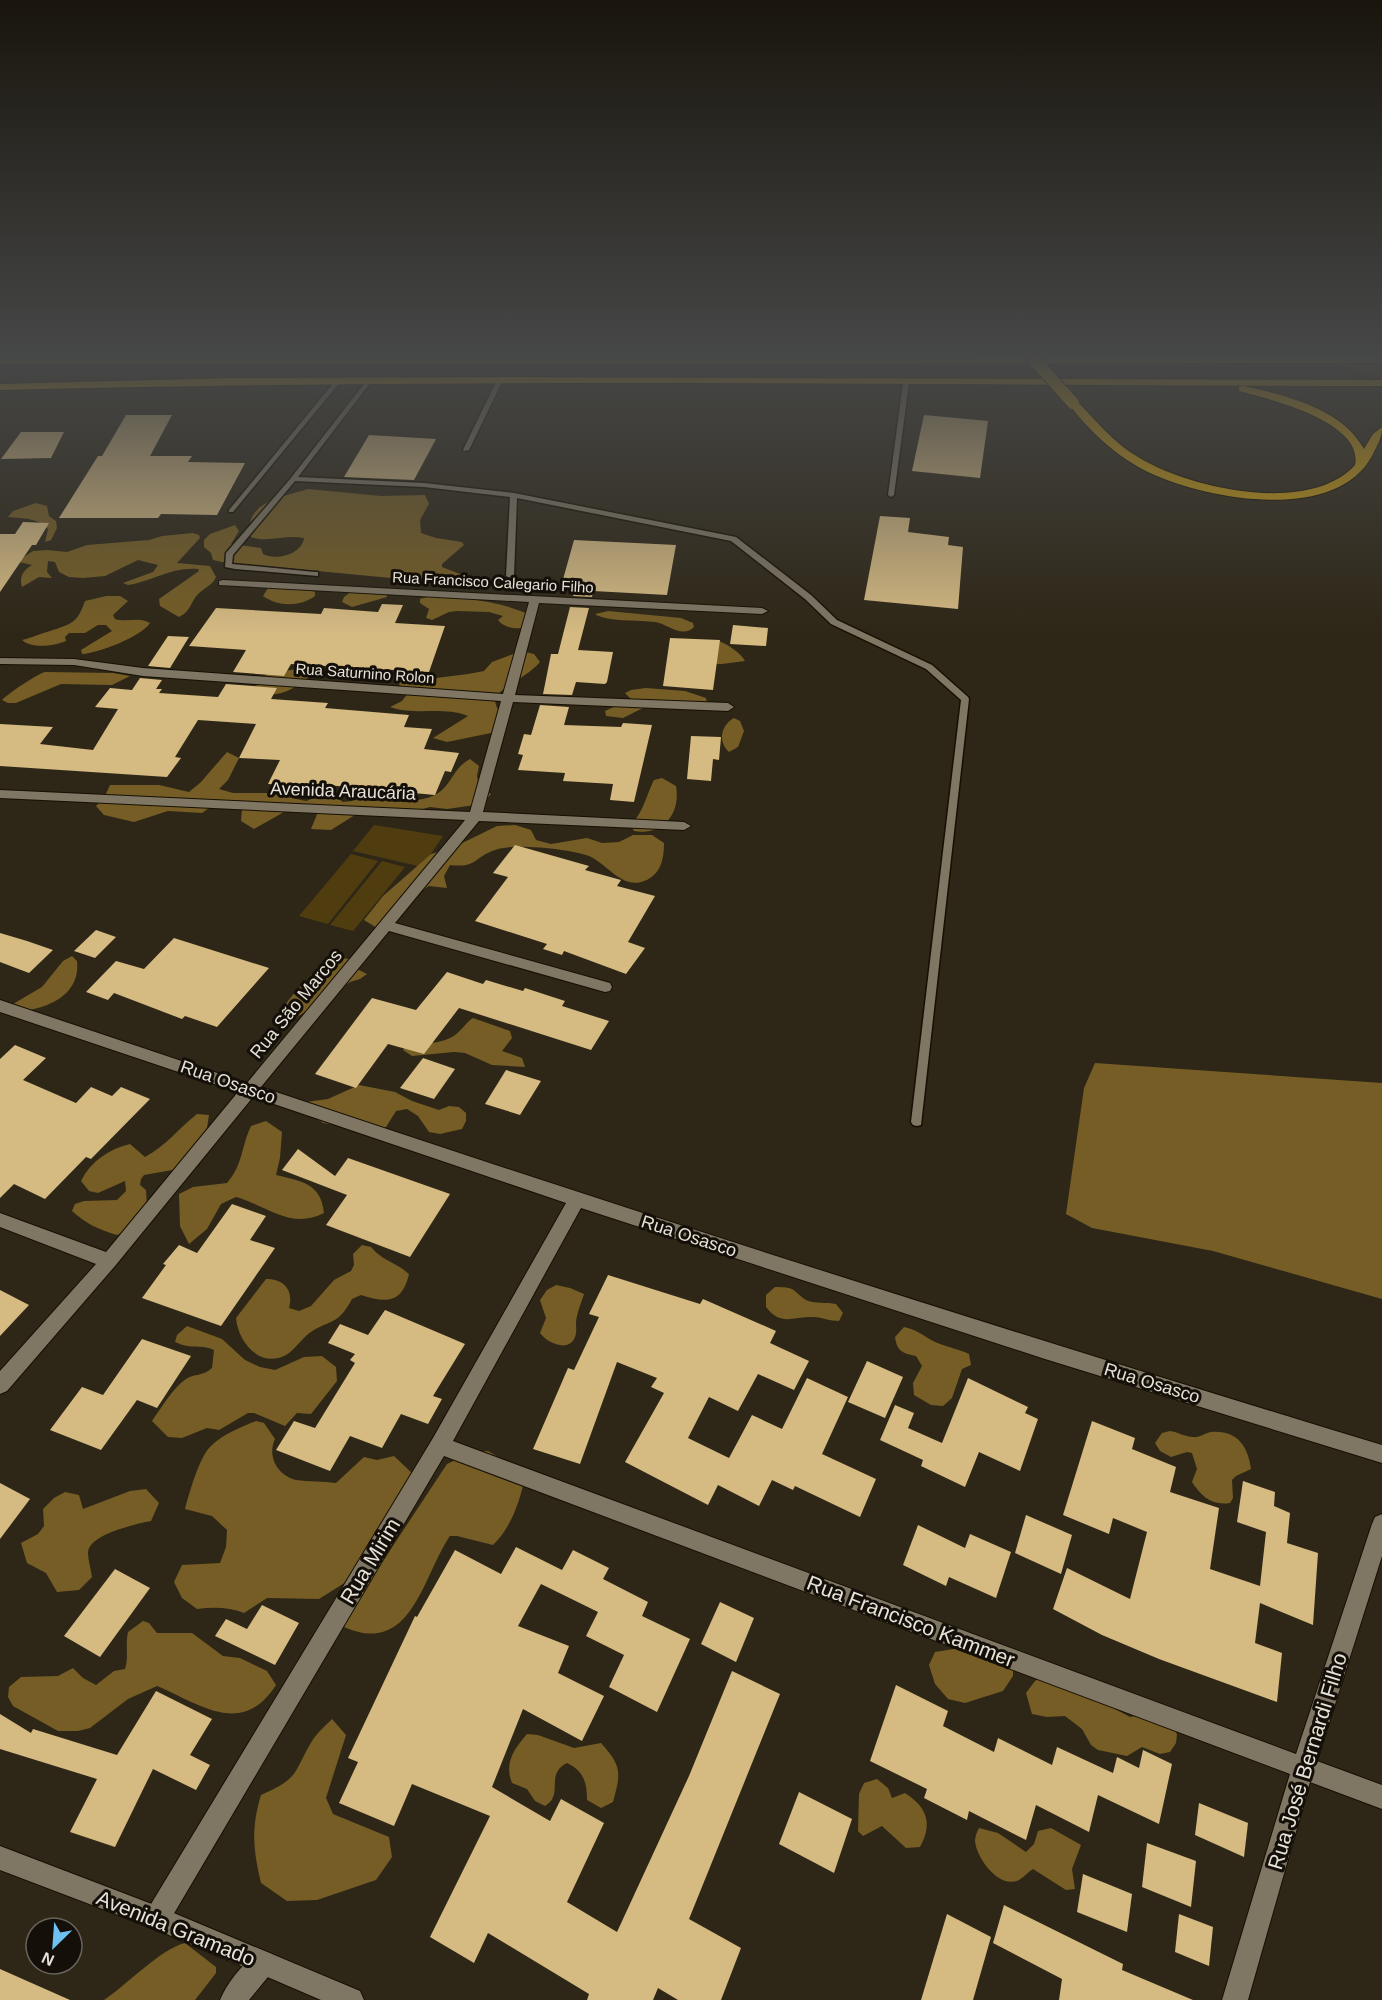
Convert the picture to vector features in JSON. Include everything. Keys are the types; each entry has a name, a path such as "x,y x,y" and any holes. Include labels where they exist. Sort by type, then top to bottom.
{"highway":[{"path":"1116,447 1136,461 1183,482 1243,494 1298,494 1326,488 1347,479 1362,465 1372,447"},
{"path":"1358,447 1362,465"}],"street":[{"name":"Rua Francisco Calegario Filho","path":"223,583 762,611"},
{"name":"Rua São Marcos","path":"0,1385 109,1261 476,815 535,599"},
{"name":"Rua Saturnino Rolon","path":"0,661 74,662 143,672 509,698 728,707"},
{"name":"Avenida Araucária","path":"0,794 684,826"},
{"path":"385,925 605,987"},
{"name":"Rua Osasco","path":"0,1006 577,1200 1045,1351 1382,1454"},
{"name":"Rua Mirim","path":"157,1918 440,1445 577,1200"},
{"path":"0,1220 109,1261"},
{"name":"Rua Francisco Kammer","path":"440,1445 1382,1797"},
{"name":"Rua José Bernardi Filho","path":"1235,2000 1303,1768 1382,1524"},
{"name":"Avenida Gramado","path":"0,1858 157,1918 351,2000"},
{"path":"233,2000 262,1963"}],"lane":[{"path":"231,511 283,447"},
{"path":"315,574 228,565 229,555 318,447"},
{"path":"891,495 897,447"},
{"path":"293,479 424,485 514,495 733,539 808,597 834,622 929,667 965,699 917,1122"},
{"path":"510,576 514,495"}],"shaded area":[{"path":"308,489 381,496 425,495 429,504 420,520 421,533 462,542 464,545 442,564 442,567 460,574 459,577 438,582 412,576 391,578 222,562 213,560 211,553 204,547 204,540 210,534 235,525 239,531 231,544 261,548 263,554 275,557 294,552 302,544 304,538 257,539 251,537 250,525 258,509 267,503"},
{"path":"36,503 47,506 49,516 56,521 57,528 51,540 45,542 48,529 39,522 8,517 13,511"},
{"path":"193,533 199,535 200,538 177,563 210,566 216,577 179,617 160,606 159,599 199,571 198,569 170,572 128,585 123,583 153,572 158,565 138,560 105,576 83,578 69,577 59,572 55,562 48,561 47,572 52,578 39,577 22,587 22,574 32,565 19,562 33,551 67,552 87,545 149,540 162,536"},
{"path":"275,586 310,590 315,592 315,596 296,604 282,604 263,596 268,588"},
{"path":"352,591 386,593 387,597 352,607 342,602 344,597"},
{"path":"106,596 120,596 128,601 113,615 115,619 142,620 150,623 138,634 119,643 82,654 81,650 112,631 106,625 98,625 85,633 69,633 65,637 66,641 49,645 31,645 22,640 72,622 76,619 85,601"},
{"path":"427,597 477,600 502,605 526,613 524,628 506,626 498,620 503,616 489,612 449,612 432,620 426,618 429,609 420,603 420,599"},
{"path":"608,611 681,618 693,623 694,627 685,632 655,622 615,620 595,614"},
{"path":"719,641 733,649 745,661 709,664"},
{"path":"521,651 534,654 540,662 494,698 497,708 507,714 496,732 447,742 433,738 468,716 449,712 400,710 390,707 402,701 409,692 391,678 401,670 436,678 468,674 484,671 492,662"},
{"path":"309,667 311,675 297,686 282,693 266,694 250,688 263,683 258,678 272,673"},
{"path":"45,672 113,673 130,676 112,685 61,684 16,703 2,700 23,684"},
{"path":"646,688 685,691 706,698 707,703 685,709 643,708 623,718 606,716 605,711 631,699 625,693"},
{"path":"734,718 740,721 744,731 738,747 729,752 723,744 722,734 729,721"},
{"path":"227,752 239,758 228,780 219,789 233,793 268,793 306,801 314,798 323,788 343,802 352,801 365,792 396,799 417,800 437,794 445,787 458,768 470,759 479,766 477,776 479,787 491,794 482,804 447,809 430,807 412,812 358,813 331,830 311,829 320,807 284,812 254,829 241,821 242,809 234,800 216,803 202,813 168,811 134,822 104,815 96,806 105,796 110,785 159,785 189,792 201,782"},
{"path":"662,778 676,786 676,806 673,814 668,821 654,830 634,831 631,825 642,808 654,780"},
{"path":"374,825 443,836 422,867 353,851"},
{"path":"515,825 531,830 536,840 551,844 587,838 602,843 619,842 633,835 652,835 664,843 662,862 653,876 633,883 619,877 586,855 540,848 503,848 488,853 470,864 450,865 444,876 447,888 429,886 414,895 377,928 364,920 383,896 431,854 452,848 497,826"},
{"path":"351,854 378,861 328,924 299,916"},
{"path":"382,861 405,867 353,931 330,925"},
{"path":"72,956 77,961 77,974 66,993 47,1005 11,1012 13,1004 42,987 63,961"},
{"path":"339,958 350,959 359,970 367,974 350,982 291,1021 281,1017 283,1009 295,992 323,968"},
{"path":"473,1018 510,1031 512,1038 502,1051 522,1058 525,1067 492,1065 465,1053 412,1056 403,1050 409,1043 431,1043 452,1037"},
{"path":"1095,1063 1382,1083 1382,1299 1213,1251 1092,1228 1066,1214 1084,1088"},
{"path":"359,1085 395,1092 412,1101 439,1110 449,1106 459,1107 466,1113 466,1121 462,1129 440,1134 429,1132 418,1116 407,1109 396,1111 386,1127 375,1131 323,1123 306,1111 306,1102 328,1099"},
{"path":"197,1114 209,1115 207,1128 178,1169 144,1175 140,1185 146,1190 147,1206 128,1230 117,1235 110,1233 87,1223 72,1211 75,1204 84,1201 117,1200 126,1191 125,1181 98,1193 89,1191 81,1181 90,1167 101,1157 130,1144 145,1157 153,1153"},
{"path":"266,1121 282,1132 276,1175 301,1182 314,1189 319,1195 324,1213 312,1218 290,1218 236,1197 221,1204 207,1229 189,1244 180,1226 179,1194 193,1187 227,1183 239,1163 251,1126"},
{"path":"362,1245 371,1247 380,1256 409,1274 406,1284 397,1296 385,1300 361,1295 352,1299 340,1316 314,1330 286,1355 268,1358 252,1351 241,1336 236,1318 266,1279 283,1283 289,1291 289,1308 299,1311 311,1306 334,1280 351,1271 354,1265 353,1254"},
{"path":"556,1285 584,1294 579,1308 575,1337 568,1345 553,1343 540,1333 546,1318 540,1300 547,1290"},
{"path":"775,1287 791,1288 809,1301 836,1304 843,1313 839,1321 815,1317 782,1319 766,1307 766,1295"},
{"path":"187,1326 222,1339 245,1360 260,1367 275,1370 304,1357 322,1356 336,1367 337,1381 311,1414 297,1413 285,1426 254,1413 248,1413 219,1430 207,1428 182,1438 168,1437 152,1421 181,1383 189,1377 205,1373 212,1368 214,1350 175,1342 177,1335"},
{"path":"904,1327 940,1344 969,1354 971,1365 962,1369 952,1398 943,1406 931,1405 914,1395 913,1383 922,1366 916,1356 904,1353 897,1346 895,1337"},
{"path":"256,1421 264,1423 275,1439 272,1452 275,1464 289,1478 336,1483 364,1457 377,1460 394,1456 413,1474 364,1565 346,1582 319,1599 267,1598 244,1613 221,1608 197,1609 182,1598 174,1582 182,1565 220,1563 226,1547 227,1530 212,1516 185,1509 192,1486 198,1467 210,1447 225,1435"},
{"path":"1170,1431 1195,1437 1220,1432 1240,1441 1247,1453 1251,1469 1232,1480 1233,1498 1230,1503 1212,1501 1203,1496 1195,1487 1192,1482 1197,1469 1192,1453 1187,1452 1171,1457 1160,1451 1155,1443 1162,1433"},
{"path":"488,1451 519,1469 525,1477 514,1514 505,1531 493,1545 450,1536 412,1608 400,1622 385,1631 367,1633 344,1627 346,1617 447,1464 473,1452"},
{"path":"146,1489 159,1503 151,1521 115,1531 97,1540 88,1552 92,1577 79,1590 57,1592 46,1573 27,1563 21,1543 38,1534 44,1526 43,1509 54,1498 65,1492 79,1495 83,1509 130,1491"},
{"path":"143,1621 149,1623 157,1633 192,1633 223,1656 240,1658 267,1671 276,1685 263,1701 249,1710 235,1713 205,1708 157,1686 128,1699 90,1728 78,1731 58,1731 13,1706 8,1697 9,1687 21,1677 58,1676 73,1668 83,1678 96,1685 114,1671 125,1669 128,1632"},
{"path":"972,1646 1013,1663 1013,1676 1003,1691 965,1703 948,1699 935,1684 929,1665 935,1652"},
{"path":"1045,1674 1101,1698 1130,1717 1146,1714 1163,1715 1177,1734 1176,1743 1170,1752 1160,1754 1142,1747 1127,1756 1098,1750 1091,1745 1082,1729 1065,1716 1047,1717 1032,1714 1026,1693 1035,1681"},
{"path":"332,1719 346,1735 326,1798 333,1814 389,1837 392,1857 376,1880 317,1900 287,1901 261,1883 254,1839 258,1807 261,1795 283,1784 294,1774 314,1738"},
{"path":"527,1734 538,1735 574,1748 601,1743 613,1758 618,1770 613,1802 601,1808 587,1800 581,1774 567,1763 557,1773 554,1796 545,1806 535,1801 527,1789 512,1783 510,1763 518,1745"},
{"path":"877,1779 888,1788 892,1798 905,1793 923,1810 927,1823 920,1847 906,1848 882,1826 863,1836 858,1831 859,1794 864,1783"},
{"path":"979,1828 998,1833 1026,1852 1034,1844 1038,1831 1051,1828 1081,1845 1072,1869 1075,1889 1066,1890 1033,1869 1019,1880 1011,1882 997,1876 984,1863 976,1848 975,1839"},
{"path":"185,1943 216,1967 216,1973 195,2000 104,2000 154,1960"}],"building":[{"path":"10,447 56,447 51,458 1,459"},
{"path":"107,447 155,447 150,456 192,456 188,462 245,463 217,515 161,514 158,518 59,518 98,456 102,456"},
{"path":"362,447 432,447 414,480 344,477"},
{"path":"917,447 984,447 980,478 912,471"},
{"path":"880,516 910,518 908,532 949,537 948,545 963,547 958,609 864,600"},
{"path":"23,522 49,523 36,545 32,545 0,592 0,534 15,534"},
{"path":"574,540 676,545 667,595 593,591 592,597 573,596 574,590 560,590"},
{"path":"382,604 403,605 395,623 445,626 429,672 291,664 284,676 233,672 246,650 189,646 216,608 321,614 324,608 378,612"},
{"path":"570,607 589,608 578,650 613,652 607,682 605,684 576,682 572,695 543,694 551,654 558,654"},
{"path":"733,625 768,628 766,646 730,644"},
{"path":"168,636 189,637 170,668 148,666"},
{"path":"670,638 720,640 713,690 663,686"},
{"path":"140,678 162,680 156,689 162,689 159,693 218,697 226,684 277,688 271,699 328,703 325,708 409,715 404,727 432,729 424,749 459,753 451,772 445,771 435,795 316,784 315,786 268,784 280,760 239,758 256,724 198,720 175,757 181,758 167,777 0,766 0,724 53,727 40,744 93,750 118,709 95,707 110,688 132,690"},
{"path":"540,705 569,707 564,725 621,727 623,723 652,725 634,802 610,800 613,784 563,781 565,773 518,770 523,755 518,754 524,734 531,735"},
{"path":"691,736 721,737 719,760 713,759 711,781 687,779"},
{"path":"515,845 589,866 585,870 621,880 617,886 655,896 628,942 645,948 626,974 564,951 562,955 543,949 547,944 475,921 508,877 493,873"},
{"path":"96,930 116,937 95,958 74,951"},
{"path":"0,933 53,950 29,973 0,962"},
{"path":"174,938 269,968 217,1027 185,1016 182,1019 114,993 108,1000 86,992 116,961 144,969"},
{"path":"447,972 483,984 486,980 523,991 525,988 565,1001 562,1006 609,1021 591,1050 459,1008 424,1054 388,1044 356,1088 315,1074 372,998 416,1010"},
{"path":"15,1045 46,1058 23,1080 76,1103 91,1087 112,1096 121,1087 150,1099 91,1159 86,1157 45,1199 14,1184 0,1198 0,1059"},
{"path":"423,1058 455,1069 434,1099 400,1088"},
{"path":"506,1070 541,1081 520,1115 485,1104"},
{"path":"298,1149 335,1176 348,1158 450,1194 410,1257 326,1225 347,1195 282,1170"},
{"path":"232,1204 266,1216 250,1240 275,1248 221,1326 142,1298 166,1265 163,1264 179,1245 197,1253"},
{"path":"608,1275 700,1304 703,1299 776,1331 770,1343 809,1361 794,1390 758,1374 738,1411 709,1397 688,1438 729,1458 752,1415 782,1429 807,1378 848,1397 822,1454 876,1479 860,1517 795,1486 793,1490 772,1480 759,1506 718,1485 708,1505 625,1462 664,1393 651,1387 657,1378 617,1362 580,1464 533,1449 568,1368 574,1370 599,1317 589,1314"},
{"path":"0,1290 29,1305 0,1336"},
{"path":"385,1310 465,1344 433,1396 442,1399 428,1424 401,1414 382,1448 350,1436 330,1471 276,1450 294,1421 315,1428 355,1363 350,1360 355,1354 328,1343 340,1324 368,1335"},
{"path":"142,1339 191,1356 157,1408 137,1400 101,1450 50,1430 82,1387 103,1395"},
{"path":"867,1361 903,1377 885,1418 848,1402"},
{"path":"968,1378 1028,1407 1025,1413 1038,1419 1020,1471 979,1452 965,1487 921,1466 923,1460 880,1440 895,1405 914,1413 908,1428 942,1443"},
{"path":"1092,1421 1135,1438 1132,1449 1176,1467 1170,1492 1219,1508 1210,1569 1260,1586 1266,1532 1237,1522 1243,1481 1275,1492 1274,1506 1290,1513 1287,1543 1318,1553 1313,1625 1260,1603 1255,1643 1282,1653 1277,1702 1159,1659 1102,1635 1053,1609 1067,1568 1130,1599 1147,1532 1113,1518 1109,1534 1063,1515"},
{"path":"0,1483 30,1499 0,1539"},
{"path":"1026,1515 1072,1535 1061,1574 1015,1553"},
{"path":"918,1525 965,1548 970,1534 1011,1552 996,1598 949,1577 946,1586 903,1565"},
{"path":"516,1547 562,1570 573,1550 609,1568 603,1579 648,1602 642,1616 690,1639 657,1712 609,1687 624,1655 586,1636 598,1612 541,1584 518,1626 569,1646 558,1673 604,1696 582,1741 523,1709 492,1787 550,1821 561,1799 604,1823 567,1902 617,1932 689,1776 732,1671 780,1694 689,1919 741,1948 721,2000 678,2000 658,1988 653,2000 587,2000 589,1994 488,1933 474,1963 430,1937 490,1816 412,1784 394,1826 339,1803 358,1762 348,1758 415,1616 417,1617 455,1550 501,1574"},
{"path":"115,1569 150,1588 100,1657 64,1636"},
{"path":"720,1602 754,1618 736,1662 701,1644"},
{"path":"262,1605 299,1623 275,1665 215,1636 226,1619 247,1629"},
{"path":"896,1685 948,1711 943,1726 994,1752 998,1738 1052,1765 1057,1747 1113,1773 1117,1757 1139,1768 1143,1750 1172,1764 1159,1824 1098,1795 1089,1832 1036,1805 1026,1840 969,1811 967,1820 924,1798 927,1789 870,1761"},
{"path":"156,1691 212,1719 190,1755 210,1765 196,1790 153,1769 115,1847 70,1832 97,1779 0,1749 0,1714 31,1733 33,1729 117,1755"},
{"path":"799,1792 852,1819 834,1873 779,1844"},
{"path":"1199,1803 1248,1823 1244,1857 1195,1835"},
{"path":"1147,1843 1196,1861 1191,1907 1142,1887"},
{"path":"1083,1874 1132,1894 1127,1932 1077,1912"},
{"path":"1004,1905 1123,1964 1122,1970 1193,2000 1059,2000 1062,1979 993,1943"},
{"path":"947,1914 991,1937 973,2000 921,2000"},
{"path":"1179,1914 1213,1927 1209,1966 1175,1952"},
{"path":"0,1969 70,2000 0,2000"}]}
